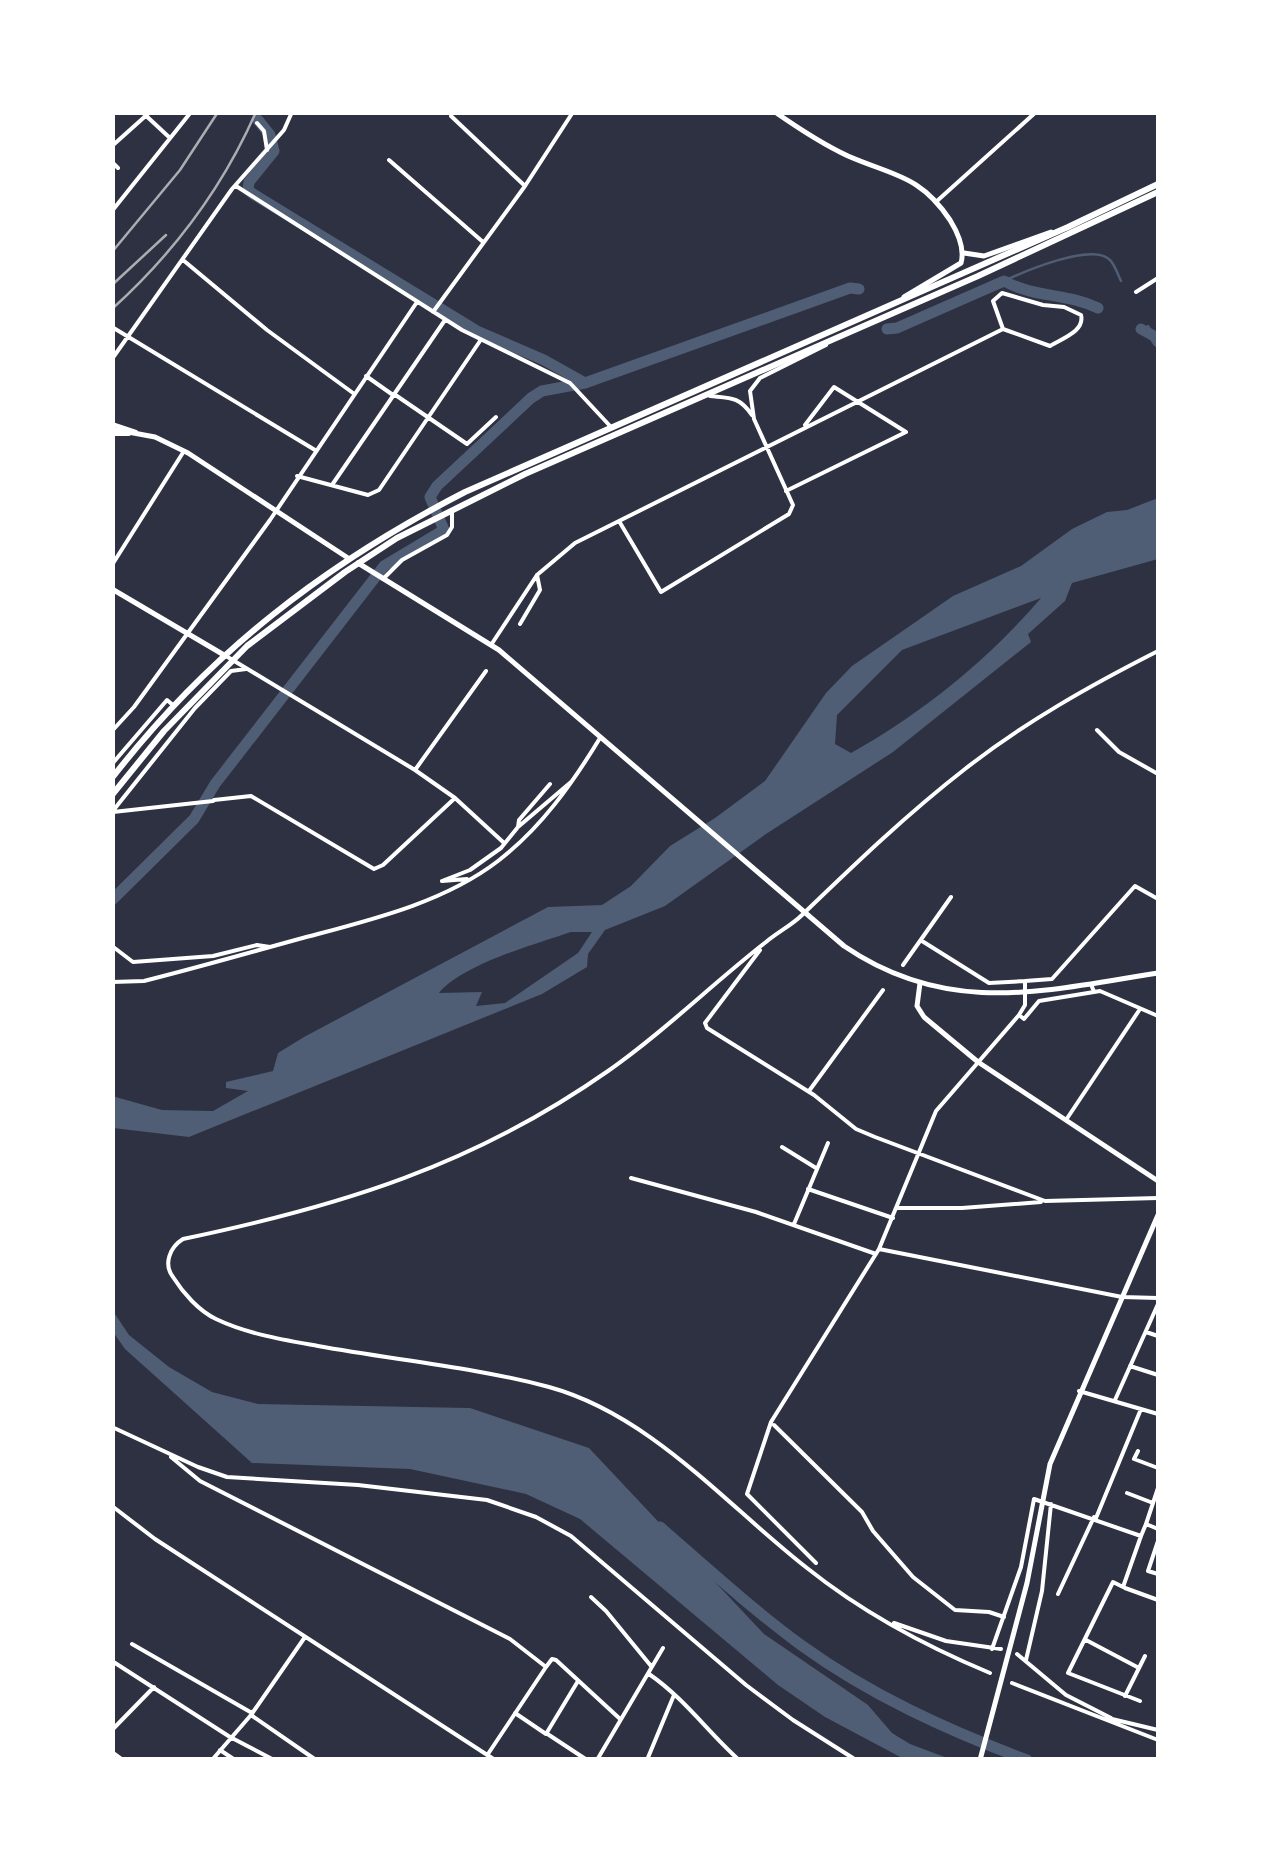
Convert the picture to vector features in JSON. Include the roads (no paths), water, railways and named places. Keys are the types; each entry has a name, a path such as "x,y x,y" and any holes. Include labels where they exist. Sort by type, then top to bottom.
{"highway":[{"path":"112,778 174,706 282,604 348,558 438,505 1158,184"},
{"path":"112,795 156,740 233,660 269,628 397,538 525,474 1158,192"}],"street":[{"path":"112,211 190,112"},
{"path":"112,359 292,112"},
{"path":"436,308 525,186 573,112"},
{"path":"775,112 849,156 910,180 937,202 955,228 964,253 960,263 895,302"},
{"path":"937,202 1036,112"},
{"path":"112,146 146,114 170,138"},
{"path":"451,116 525,186"},
{"path":"257,123 270,146"},
{"path":"389,160 483,242"},
{"path":"112,162 118,168"},
{"path":"236,186 417,302 436,308 445,320 570,382 611,427"},
{"path":"964,253 984,256 1068,227"},
{"path":"184,260 267,330 354,394"},
{"path":"1136,292 1158,278"},
{"path":"492,645 537,574 576,543 1003,330 1050,346 1079,328 1081,314 1002,293 992,301 1003,330"},
{"path":"112,731 188,634 417,302"},
{"path":"332,485 445,320"},
{"path":"112,327 315,450"},
{"path":"754,419 750,402 754,382 817,352 836,338"},
{"path":"297,476 374,494 480,340"},
{"path":"366,376 467,444 496,416"},
{"path":"786,491 906,432 834,387 802,429"},
{"path":"619,521 660,592 789,514 792,505 754,419 742,401 725,395 706,396"},
{"path":"112,429 184,451 348,558 492,645 857,954 920,983 964,994 1026,994 1158,973"},
{"path":"112,565 184,451"},
{"path":"382,579 402,560 447,535 452,528 452,510"},
{"path":"520,624 540,590 537,574"},
{"path":"112,589 415,770 455,798 503,842"},
{"path":"990,1674 948,1656 884,1620 807,1569 669,1453 590,1400 548,1387 292,1341 243,1328 208,1315 168,1270 172,1250 183,1240 266,1223 420,1174 504,1134 609,1070 805,912 863,855 966,768 1050,710 1158,651"},
{"path":"113,812 195,708 231,671 247,668"},
{"path":"415,770 486,672"},
{"path":"112,764 167,700 174,706"},
{"path":"1097,730 1120,752 1158,774"},
{"path":"112,982 144,981 272,947 407,907 472,879 511,850 574,779 600,738"},
{"path":"472,879 442,882 470,870 501,848 518,827 574,779"},
{"path":"518,827 519,820 550,784"},
{"path":"113,812 250,796 374,869 384,865 455,798"},
{"path":"922,941 989,983 1052,979 1135,886 1158,899"},
{"path":"902,965 951,897"},
{"path":"766,942 705,1023 809,1091 856,1129 1045,1201"},
{"path":"112,946 133,962 213,956 257,945 272,947"},
{"path":"816,1564 748,1494 772,1424 877,1252 941,1103 1019,1014 1025,1005 1025,981"},
{"path":"920,983 917,1006 924,1017 978,1062 1158,1182"},
{"path":"1091,984 1094,992"},
{"path":"809,1091 883,990"},
{"path":"1019,1014 1024,1019 1039,1001 1100,991 1158,1016"},
{"path":"1066,1120 1140,1009"},
{"path":"794,1224 828,1143"},
{"path":"782,1147 816,1168"},
{"path":"631,1178 877,1252 1158,1301 1115,1400"},
{"path":"808,1189 893,1218"},
{"path":"896,1208 1158,1198"},
{"path":"980,1760 1035,1550 1050,1464 1158,1215"},
{"path":"1146,1332 1158,1336"},
{"path":"1130,1366 1158,1375"},
{"path":"1079,1391 1158,1414"},
{"path":"1058,1594 1141,1409"},
{"path":"772,1424 862,1512 873,1531 913,1577 955,1610 1004,1617"},
{"path":"112,1426 198,1467 243,1480 358,1486 487,1500 536,1517 572,1536 771,1704 854,1759"},
{"path":"1138,1451 1134,1458 1158,1468"},
{"path":"169,1454 200,1481 510,1639 546,1667"},
{"path":"1123,1587 1158,1488"},
{"path":"1127,1493 1153,1503"},
{"path":"992,1648 1021,1567 1034,1499 1141,1536"},
{"path":"1026,1660 1042,1591 1051,1504"},
{"path":"112,1506 156,1539 496,1760"},
{"path":"1146,1524 1158,1529"},
{"path":"1158,1541 1148,1570 1158,1574"},
{"path":"1140,1701 1068,1673 1114,1582 1158,1600"},
{"path":"591,1597 651,1666"},
{"path":"884,1620 946,1641 1001,1649"},
{"path":"212,1760 251,1714 305,1637"},
{"path":"1086,1640 1139,1668"},
{"path":"132,1644 251,1714 316,1760"},
{"path":"597,1760 618,1718 663,1648"},
{"path":"1017,1654 1066,1695 1110,1720 1158,1730"},
{"path":"1125,1696 1145,1656"},
{"path":"488,1754 552,1659 618,1718"},
{"path":"112,1661 231,1738 274,1760"},
{"path":"648,1672 694,1710 711,1735 739,1760"},
{"path":"546,1733 578,1680"},
{"path":"1012,1683 1158,1740"},
{"path":"112,1730 154,1687"},
{"path":"648,1760 675,1693"},
{"path":"515,1713 587,1760"},
{"path":"220,1750 235,1760"},
{"path":"112,1752 123,1760"}],"water":[{"path":"1158,498 1158,559 1072,583 1065,601 1028,634 1031,642 893,752 766,834 665,906 605,930 588,954 587,967 542,994 189,1137 113,1128 112,1096 162,1110 213,1111 248,1091 226,1088 226,1082 273,1071 278,1053 304,1037 548,907 602,905 631,886 670,846 765,781 826,693 852,666 953,596 1021,566 1072,529 1107,512 1127,510","holes":["1041,598 976,664 903,721 851,753 835,744 837,715 902,650","571,932 592,932 578,953 505,1003 476,1006 482,992 439,993 482,964"]},
{"path":"113,1311 129,1335 169,1367 212,1392 258,1404 470,1408 589,1448 764,1634 868,1705 892,1733 950,1759 904,1759 825,1717 778,1685 580,1519 526,1494 410,1469 252,1463 125,1349 113,1332"}],"waterway":[{"path":"258,120 270,135 274,151 249,182 248,190 477,331 585,383"},
{"path":"1004,281 1057,260 1089,254 1110,260 1121,281"},
{"path":"887,329 1004,281 1098,308"},
{"path":"112,900 194,819 215,784 384,566 444,530 430,497 437,486 531,398 542,391 585,383 850,288 859,289"},
{"path":"1148,326 1154,336"},
{"path":"1141,329 1158,342"},
{"path":"660,1527 765,1617 827,1663 910,1710 1027,1760"}],"railway":[{"path":"112,252 180,170 218,112"},
{"path":"112,309 156,265 194,218 228,167 256,112"},
{"path":"112,285 166,235"}]}
